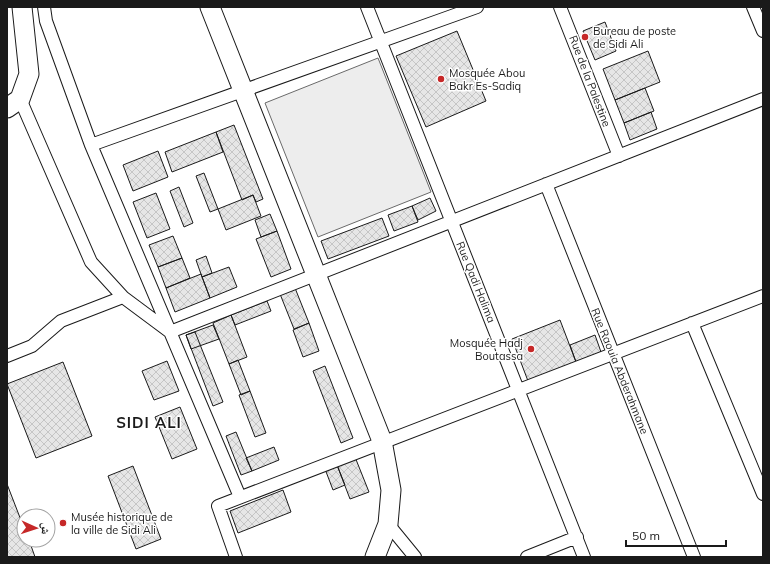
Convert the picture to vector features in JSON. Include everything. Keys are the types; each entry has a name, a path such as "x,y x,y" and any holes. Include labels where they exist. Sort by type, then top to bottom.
{"main road":[{"path":"14,103 29,74 22,7"},
{"path":"210,7 382,441 391,490 388,524 375,557"}],"street":[{"path":"44,7 46,21 91,145 240,497"},
{"name":"Rue Qadi Halima","path":"367,7 584,557"},
{"path":"91,145 477,7"},
{"name":"Rue de la Palestine","path":"560,7 619,156"},
{"path":"753,7 763,31"},
{"path":"170,332 763,99"},
{"path":"14,103 91,262 123,297 170,332"},
{"name":"Rue Raouia Abderahmane","path":"546,184 694,557"},
{"path":"236,557 218,506 382,441 763,296"},
{"path":"7,356 32,346 61,321 123,297"},
{"path":"692,323 763,494"},
{"path":"388,524 415,557"},
{"path":"527,557 577,537"}],"shaded area":[{"path":"378,58 431,192 318,237 265,103"}],"building":[{"path":"605,22 616,51 595,60 583,31"},
{"name":"Mosquée Abou Bakr Es-Sadiq","path":"457,31 486,101 426,127 396,56"},
{"path":"648,51 660,82 615,100 603,69"},
{"path":"645,88 654,111 624,123 615,100"},
{"path":"651,112 657,129 630,140 624,123"},
{"path":"234,125 263,199 256,202 253,195 242,200 216,132"},
{"path":"216,132 223,152 172,172 165,152"},
{"path":"158,151 168,177 133,191 123,165"},
{"path":"204,173 218,209 210,212 196,176"},
{"path":"179,187 193,223 184,227 170,191"},
{"path":"156,193 170,229 147,238 133,202"},
{"path":"253,195 261,216 226,230 218,209"},
{"path":"430,198 436,211 418,220 412,206"},
{"path":"412,206 418,222 394,231 388,215"},
{"path":"270,214 277,231 261,237 255,220"},
{"path":"382,218 389,236 328,259 321,241"},
{"path":"277,231 291,269 271,277 256,239"},
{"path":"173,236 182,258 158,267 149,245"},
{"path":"206,256 212,273 202,277 196,260"},
{"path":"182,258 190,278 166,288 158,267"},
{"path":"229,267 237,287 210,298 202,277"},
{"path":"201,274 210,298 175,312 166,288"},
{"path":"295,288 309,323 294,329 280,294"},
{"path":"267,301 271,311 235,325 231,315"},
{"path":"231,315 247,357 229,364 213,323"},
{"path":"560,320 576,362 528,381 512,339"},
{"path":"309,323 319,351 303,357 293,330"},
{"path":"213,325 219,339 191,349 186,335"},
{"path":"195,332 223,402 213,406 186,335"},
{"path":"595,335 601,352 576,362 570,345"},
{"path":"238,360 250,391 241,395 229,364"},
{"path":"167,361 179,391 154,400 142,371"},
{"path":"63,362 92,436 36,458 7,384"},
{"path":"325,366 353,438 341,443 313,371"},
{"path":"250,391 266,433 255,437 239,395"},
{"path":"180,407 197,449 172,459 155,417"},
{"path":"236,432 252,471 241,475 226,436"},
{"path":"274,447 279,460 252,471 246,458"},
{"path":"355,457 369,492 350,499 337,465"},
{"path":"337,465 345,485 333,490 325,469"},
{"path":"133,466 161,539 136,549 108,476"},
{"path":"7,484 16,508 16,548 32,548 35,557 7,557"},
{"path":"283,490 291,512 238,533 230,511"}],"place":[{"name":"Bureau de poste de Sidi Ali","path":"585,37"},
{"name":"Mosquée Abou Bakr Es-Sadiq","path":"441,79"},
{"name":"Mosquée Hadj Boutassa","path":"531,349"},
{"name":"Musée historique de la ville de Sidi Ali","path":"63,523"}],"district":[{"name":"SIDI ALI","path":"149,423"}]}
